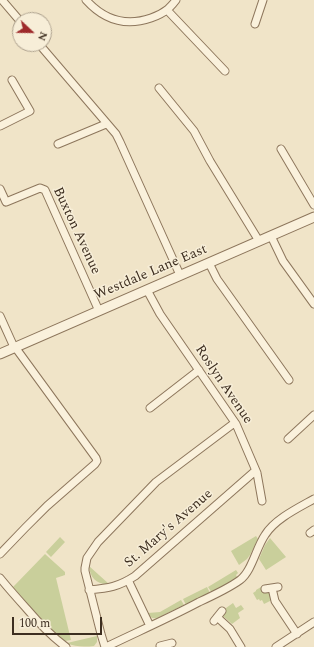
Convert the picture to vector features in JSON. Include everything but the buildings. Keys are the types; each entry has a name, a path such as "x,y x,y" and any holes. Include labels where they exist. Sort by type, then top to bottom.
{"street":[{"path":"2,0 12,12"},
{"path":"86,0 95,10 104,15 115,20 129,22 142,21 157,16 167,10 176,0"},
{"path":"255,24 263,0"},
{"path":"167,10 224,71"},
{"path":"47,52 116,134 180,275"},
{"path":"0,126 30,111 12,80"},
{"path":"159,88 194,131 259,241"},
{"path":"58,144 106,124"},
{"path":"281,149 314,206"},
{"name":"Buxton Avenue","path":"0,189 6,202 40,188 45,190 98,311"},
{"name":"Westdale Lane East","path":"0,354 314,217"},
{"path":"271,236 283,261 314,304"},
{"path":"209,263 217,279 289,380"},
{"name":"Roslyn Avenue","path":"147,290 160,314 236,424 257,473 262,501"},
{"path":"0,316 14,347 97,461 41,512 0,554"},
{"path":"150,408 198,370"},
{"path":"288,439 314,415"},
{"path":"236,424 233,424 156,482 98,542 86,561 85,571 89,590 105,647 213,595 240,580 249,568 266,533 277,522 314,499"},
{"name":"St. Mary's Avenue","path":"89,590 113,587 135,576 254,472 257,473"},
{"path":"0,578 7,588 39,623 66,647"},
{"path":"128,580 150,626"},
{"path":"271,588 275,601 296,634"},
{"path":"222,611 216,619 230,629 241,647"},
{"path":"276,647 314,622"}],"green space":[{"path":"256,536 258,539 250,555 239,565 231,551"},
{"path":"60,537 65,542 51,557 46,552"},
{"path":"270,538 286,557 266,570 259,559"},
{"path":"45,554 65,572 65,575 56,578 71,640 65,641 51,629 13,587"},
{"path":"89,566 109,584 101,583 95,580 91,574"},
{"path":"236,570 238,573 234,580 212,593 208,587"},
{"path":"207,587 210,593 186,605 183,599"},
{"path":"261,587 262,589 270,590 272,600 264,604 262,600 257,600 253,593"},
{"path":"181,600 184,605 157,618 152,618 148,613 160,612"},
{"path":"233,603 236,608 241,605 244,609 238,613 240,618 232,624 223,616 226,608"},
{"path":"97,636 97,642 94,646 87,647 67,643"}]}
